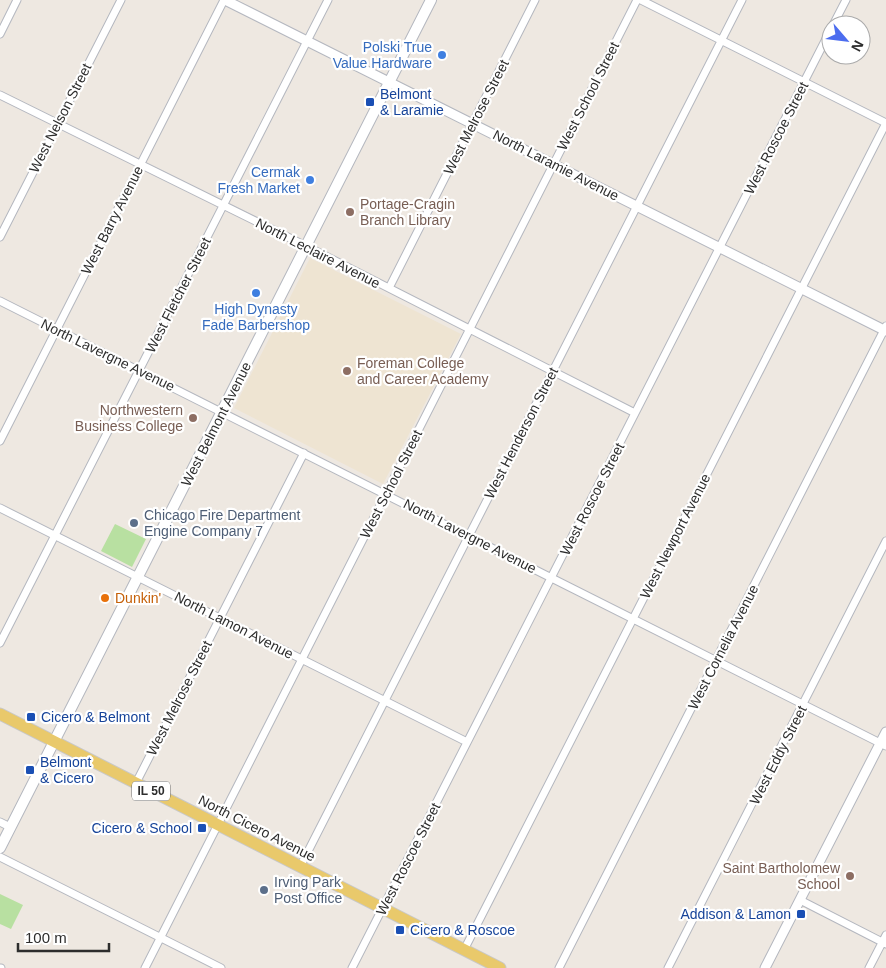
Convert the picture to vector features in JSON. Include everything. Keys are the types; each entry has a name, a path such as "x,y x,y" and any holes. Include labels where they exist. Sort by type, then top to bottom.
{"main road":[{"name":"West Belmont Avenue","path":"0,848 432,0"},
{"name":"North Cicero Avenue","path":"0,714 500,968"}],"street":[{"path":"0,34 17,0"},
{"name":"West Nelson Street","path":"0,237 121,0"},
{"name":"North Laramie Avenue","path":"224,0 885,329"},
{"name":"West Barry Avenue","path":"0,440 224,0"},
{"name":"West Fletcher Street","path":"0,643 328,0"},
{"name":"West Melrose Street","path":"389,288 535,0"},
{"path":"639,0 886,123"},
{"name":"West School Street","path":"144,968 639,0"},
{"name":"West Henderson Street","path":"300,866 742,0"},
{"path":"838,15 846,0"},
{"name":"West Roscoe Street","path":"352,968 821,49"},
{"name":"North Leclaire Avenue","path":"0,95 306,246 635,413"},
{"name":"West Newport Avenue","path":"464,950 886,123"},
{"name":"North Lavergne Avenue","path":"0,302 883,744"},
{"name":"West Cornelia Avenue","path":"559,968 885,329"},
{"name":"West Melrose Street","path":"136,783 304,453"},
{"name":"North Lamon Avenue","path":"0,508 468,742"},
{"name":"West Eddy Street","path":"668,968 886,541"},
{"path":"765,968 883,744 886,732"},
{"path":"0,822 10,828"},
{"path":"0,857 221,968"},
{"path":"800,900 885,940 869,968"}],"shaded area":[{"name":"Foreman College and Career Academy","path":"310,258 461,334 383,484 234,408"}],"green space":[{"path":"115,524 146,539 132,567 101,551"},
{"path":"0,894 23,905 11,929 0,924"}],"place":[{"name":"Polski True Value Hardware","path":"442,55"},
{"name":"Belmont & Laramie","path":"370,102"},
{"name":"Cermak Fresh Market","path":"310,180"},
{"name":"Portage-Cragin Branch Library","path":"350,212"},
{"name":"High Dynasty Fade Barbershop","path":"256,293"},
{"name":"Foreman College and Career Academy","path":"347,371"},
{"name":"Northwestern Business College","path":"193,418"},
{"name":"Chicago Fire Department Engine Company 7","path":"134,523"},
{"name":"Dunkin'","path":"105,598"},
{"name":"Cicero & Belmont","path":"31,717"},
{"name":"Belmont & Cicero","path":"30,770"},
{"name":"Cicero & School","path":"202,828"},
{"name":"Saint Bartholomew School","path":"850,876"},
{"name":"Irving Park Post Office","path":"264,890"},
{"name":"Addison & Lamon","path":"801,914"},
{"name":"Cicero & Roscoe","path":"400,930"}]}
